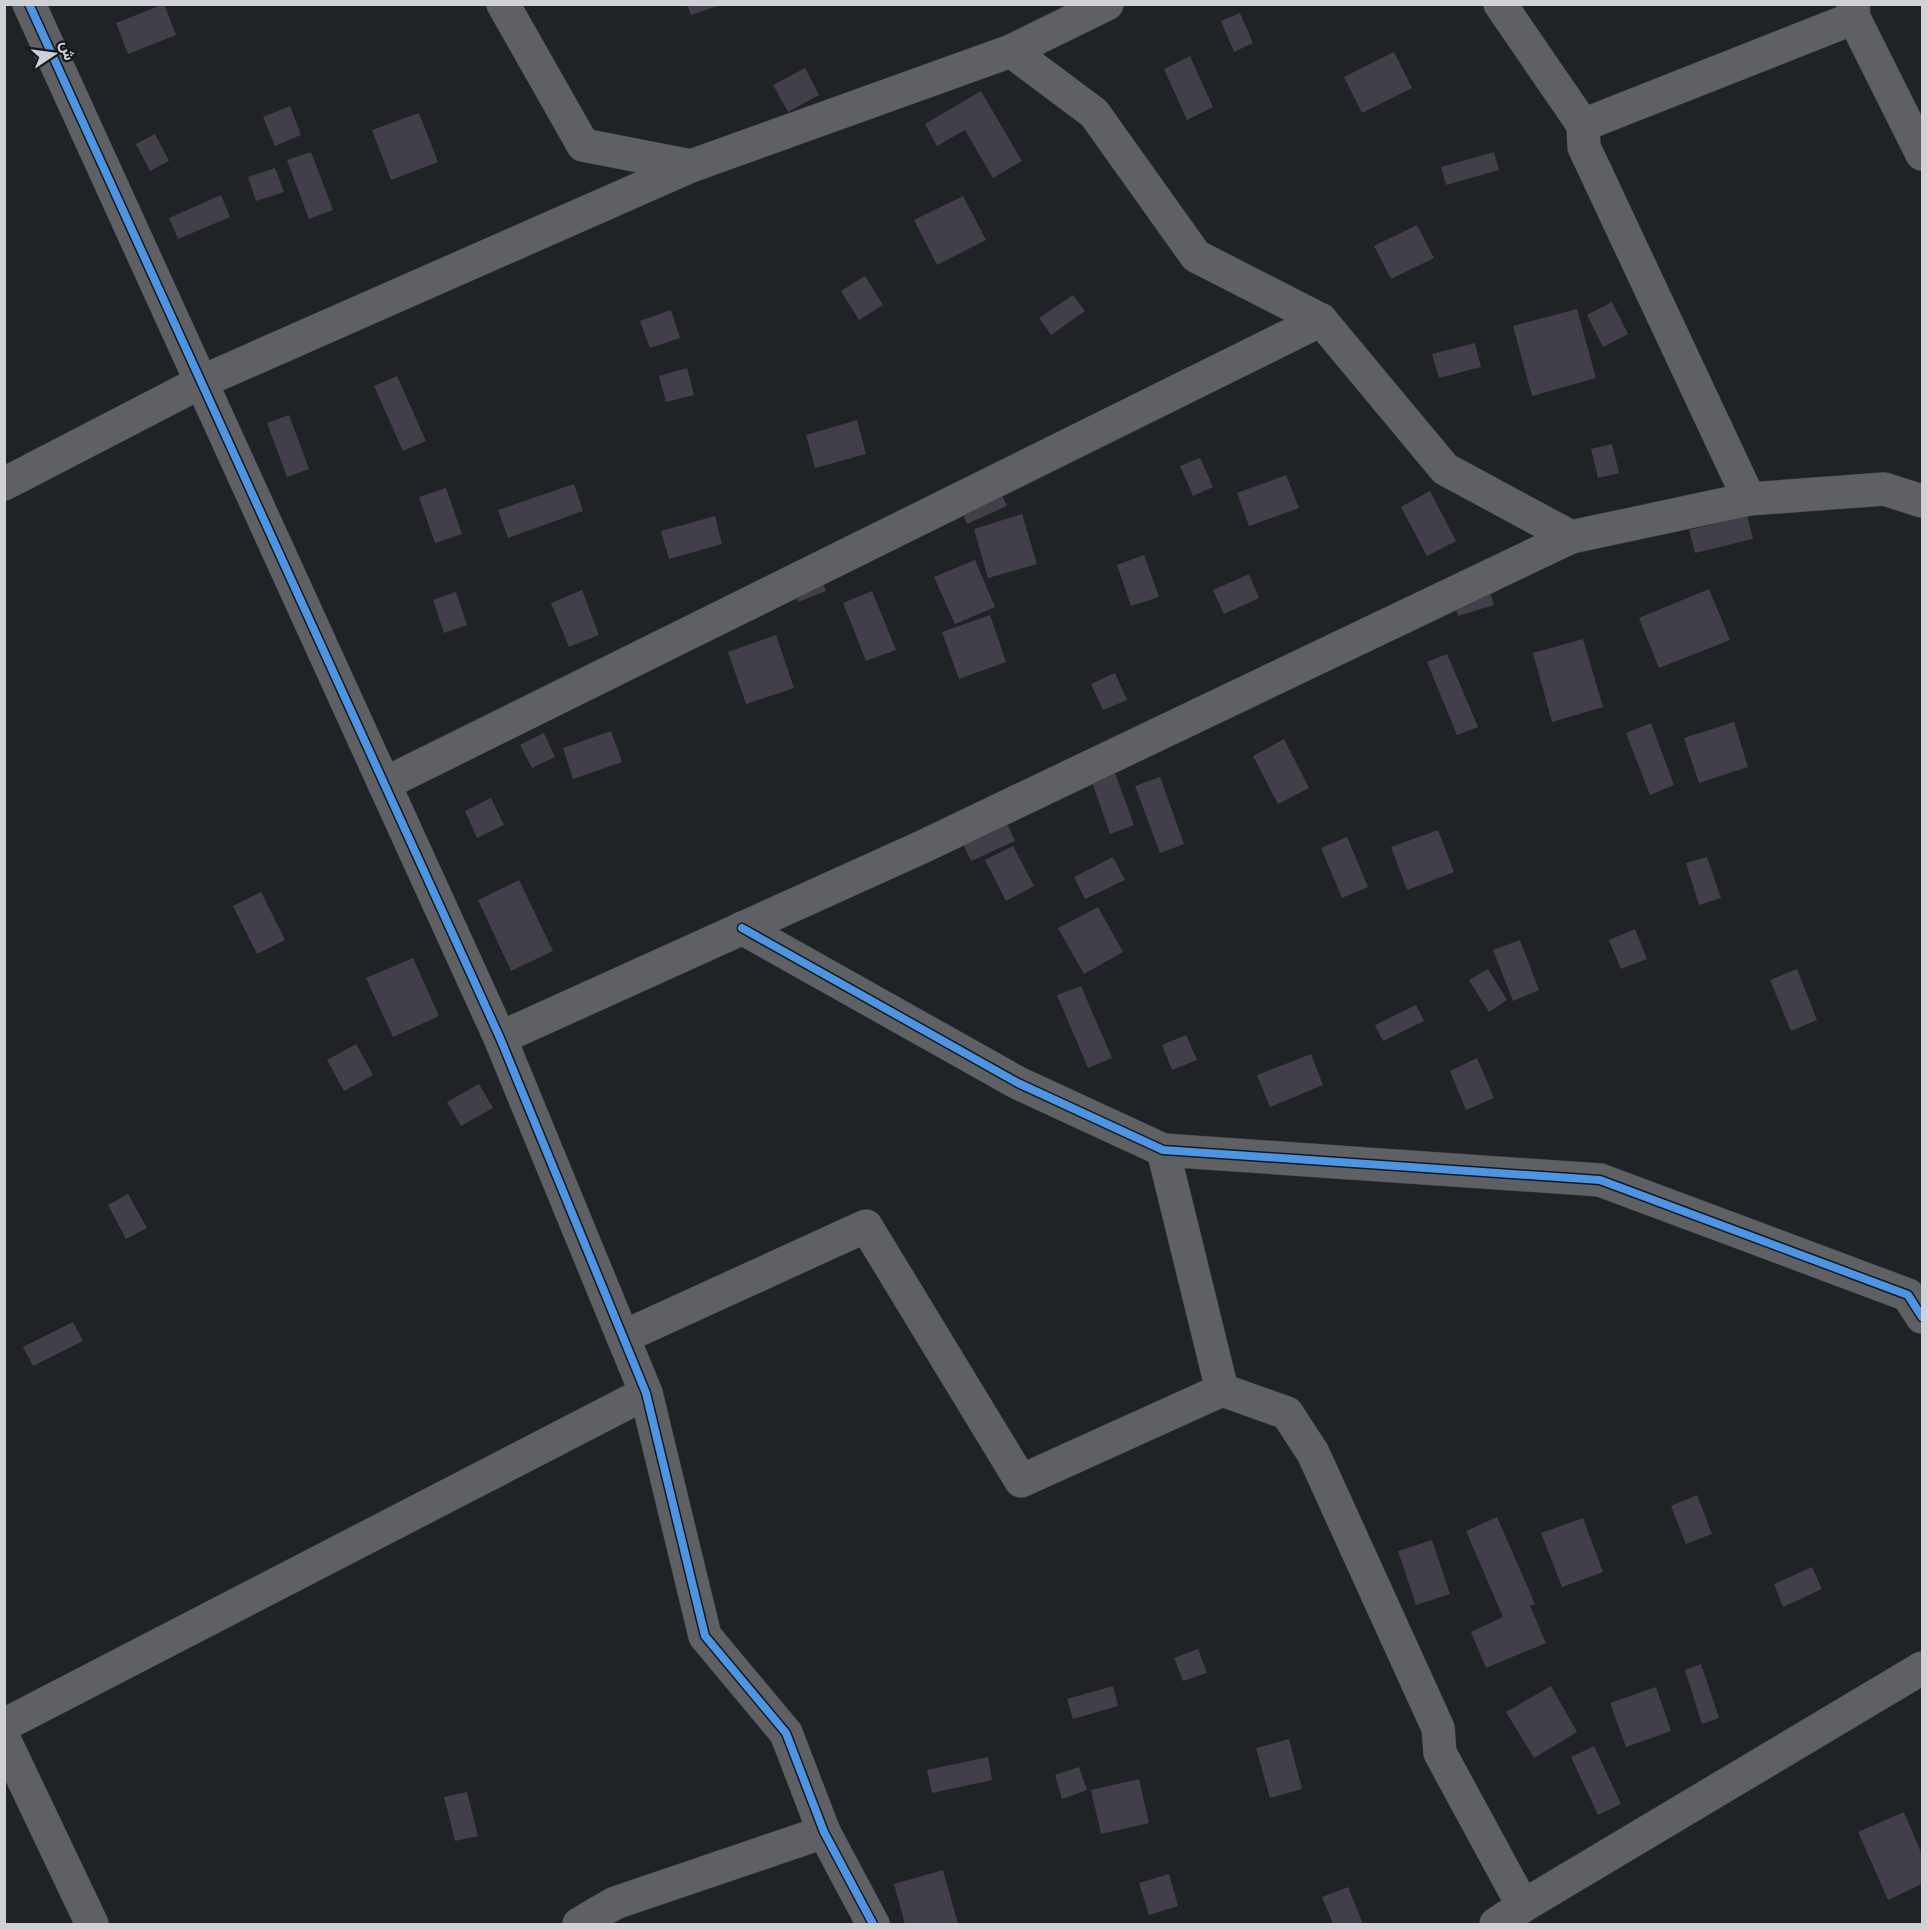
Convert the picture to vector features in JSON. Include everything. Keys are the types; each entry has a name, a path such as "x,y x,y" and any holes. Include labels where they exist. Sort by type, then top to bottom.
{"street":[{"path":"29,4 500,1038 646,1393 705,1636 786,1733 824,1832 873,1924"},
{"path":"503,4 583,145 691,166"},
{"path":"4,484 201,382 691,166 1011,51 1107,4"},
{"path":"1500,4 1583,125 1584,147 1749,499"},
{"path":"1583,125 1853,11 1923,154"},
{"path":"1011,51 1094,113 1196,256 1321,320 1445,469 1571,537"},
{"path":"384,784 1321,320"},
{"path":"500,1038 944,836 1571,537 1749,499 1884,489 1923,501"},
{"path":"742,928 1018,1083 1163,1150 1600,1180 1918,1300"},
{"path":"1163,1150 1222,1390"},
{"path":"623,1337 866,1226 1021,1481 1222,1390 1287,1413 1313,1453 1438,1728 1440,1753 1523,1906"},
{"path":"4,1725 646,1393"},
{"path":"1496,1924 1923,1668"},
{"path":"4,1739 92,1924"},
{"path":"579,1924 615,1903 824,1832"}],"building":[{"path":"164,4 176,35 128,54 116,23"},
{"path":"687,4 720,4 720,5 691,15"},
{"path":"1240,13 1253,43 1234,52 1221,21"},
{"path":"1394,52 1412,88 1362,113 1344,77"},
{"path":"1190,56 1213,107 1187,120 1164,69"},
{"path":"805,68 819,95 788,112 773,85"},
{"path":"981,91 1022,161 993,178 965,130 937,146 925,124"},
{"path":"290,106 301,135 275,146 263,117"},
{"path":"419,113 438,162 391,180 372,130"},
{"path":"155,134 169,161 150,171 136,144"},
{"path":"311,152 333,210 309,219 287,160"},
{"path":"1494,152 1499,170 1446,185 1441,167"},
{"path":"275,168 284,192 256,201 248,177"},
{"path":"221,195 230,217 178,239 169,218"},
{"path":"963,196 986,240 937,265 914,220"},
{"path":"1417,225 1434,258 1391,279 1374,246"},
{"path":"865,276 883,305 859,320 841,291"},
{"path":"1073,295 1085,311 1051,335 1039,318"},
{"path":"1612,302 1628,334 1603,347 1587,315"},
{"path":"1577,309 1596,378 1532,396 1513,326"},
{"path":"671,310 680,338 650,348 640,321"},
{"path":"1475,343 1481,367 1439,378 1432,354"},
{"path":"687,368 694,395 666,402 659,376"},
{"path":"397,376 426,441 403,451 374,386"},
{"path":"289,415 309,469 287,477 267,423"},
{"path":"857,420 866,454 815,468 806,435"},
{"path":"1612,444 1619,473 1598,478 1591,449"},
{"path":"1200,458 1213,487 1193,496 1180,466"},
{"path":"1286,475 1299,508 1249,526 1237,493"},
{"path":"574,484 583,511 508,538 498,510"},
{"path":"998,486 1007,506 967,524 958,503"},
{"path":"446,488 462,534 435,543 419,497"},
{"path":"1430,491 1456,541 1427,556 1401,507"},
{"path":"1022,514 1037,564 988,578 974,529"},
{"path":"715,516 722,544 669,559 661,531"},
{"path":"1747,516 1753,539 1695,553 1689,530"},
{"path":"1144,555 1159,597 1131,606 1117,565"},
{"path":"975,560 995,607 955,624 934,577"},
{"path":"815,563 826,591 798,602 788,575"},
{"path":"1249,574 1259,598 1224,614 1213,590"},
{"path":"1486,579 1494,605 1458,616 1450,589"},
{"path":"1709,589 1730,640 1659,668 1639,618"},
{"path":"582,590 599,635 569,647 551,603"},
{"path":"872,591 896,650 866,661 843,603"},
{"path":"456,592 467,625 444,633 433,600"},
{"path":"990,615 1006,662 959,679 942,632"},
{"path":"776,635 794,688 746,704 728,652"},
{"path":"1583,639 1603,707 1552,722 1533,653"},
{"path":"1447,654 1478,727 1457,735 1427,662"},
{"path":"1115,673 1127,700 1103,710 1091,684"},
{"path":"1734,722 1748,767 1699,783 1684,738"},
{"path":"1651,723 1674,785 1650,795 1626,733"},
{"path":"611,731 622,762 573,779 563,748"},
{"path":"544,733 555,757 532,768 520,745"},
{"path":"1284,739 1309,788 1278,804 1253,756"},
{"path":"1115,773 1134,825 1110,834 1092,782"},
{"path":"1160,777 1184,844 1160,853 1135,786"},
{"path":"491,798 504,825 477,838 465,811"},
{"path":"995,798 1015,841 971,861 951,818"},
{"path":"1438,830 1454,872 1407,890 1391,847"},
{"path":"1347,837 1368,887 1342,898 1321,848"},
{"path":"1013,846 1034,886 1006,901 985,860"},
{"path":"1113,857 1125,880 1085,899 1074,877"},
{"path":"1707,857 1721,898 1699,905 1686,863"},
{"path":"519,880 553,951 511,971 478,900"},
{"path":"261,892 285,940 257,954 233,906"},
{"path":"1098,907 1123,952 1084,974 1058,928"},
{"path":"1635,929 1647,959 1621,969 1609,940"},
{"path":"1520,940 1539,990 1513,1001 1493,950"},
{"path":"413,958 439,1016 393,1037 366,978"},
{"path":"1488,969 1507,1000 1489,1012 1469,980"},
{"path":"1797,969 1817,1020 1791,1031 1770,980"},
{"path":"1081,986 1112,1058 1088,1068 1057,995"},
{"path":"1416,1005 1424,1021 1383,1041 1375,1025"},
{"path":"1186,1035 1197,1060 1172,1070 1162,1045"},
{"path":"356,1044 373,1075 344,1091 327,1060"},
{"path":"1311,1054 1323,1085 1270,1107 1257,1075"},
{"path":"1477,1058 1494,1098 1466,1110 1450,1071"},
{"path":"479,1084 493,1108 461,1126 447,1102"},
{"path":"128,1194 147,1228 126,1239 108,1205"},
{"path":"73,1322 83,1341 33,1366 23,1347"},
{"path":"1697,1495 1712,1534 1686,1544 1671,1506"},
{"path":"1497,1517 1535,1604 1530,1606 1546,1643 1486,1668 1471,1632 1503,1617 1466,1531"},
{"path":"1583,1518 1603,1572 1562,1587 1541,1533"},
{"path":"1432,1540 1450,1594 1416,1605 1398,1551"},
{"path":"1812,1567 1822,1589 1783,1607 1774,1584"},
{"path":"1198,1649 1207,1673 1183,1681 1174,1658"},
{"path":"1701,1664 1719,1718 1702,1724 1685,1670"},
{"path":"1113,1686 1118,1706 1073,1719 1067,1699"},
{"path":"1551,1686 1577,1732 1534,1758 1506,1712"},
{"path":"1656,1687 1671,1731 1626,1747 1610,1703"},
{"path":"1289,1739 1302,1789 1270,1798 1256,1748"},
{"path":"1594,1746 1621,1804 1598,1815 1571,1757"},
{"path":"988,1757 992,1780 932,1793 927,1770"},
{"path":"1079,1767 1087,1790 1062,1799 1055,1775"},
{"path":"1139,1779 1149,1823 1101,1834 1091,1790"},
{"path":"467,1792 478,1836 455,1841 444,1797"},
{"path":"1904,1812 1922,1855 1922,1884 1888,1900 1858,1832"},
{"path":"943,1870 958,1924 905,1924 894,1884"},
{"path":"1169,1874 1178,1906 1149,1915 1139,1883"},
{"path":"1348,1887 1363,1924 1333,1924 1322,1897"}],"cycle path":[{"path":"29,4 500,1038 646,1393 705,1636 786,1733 824,1832 873,1924"},
{"path":"742,928 1018,1083 1163,1150 1600,1180 1908,1295 1922,1317"}]}
